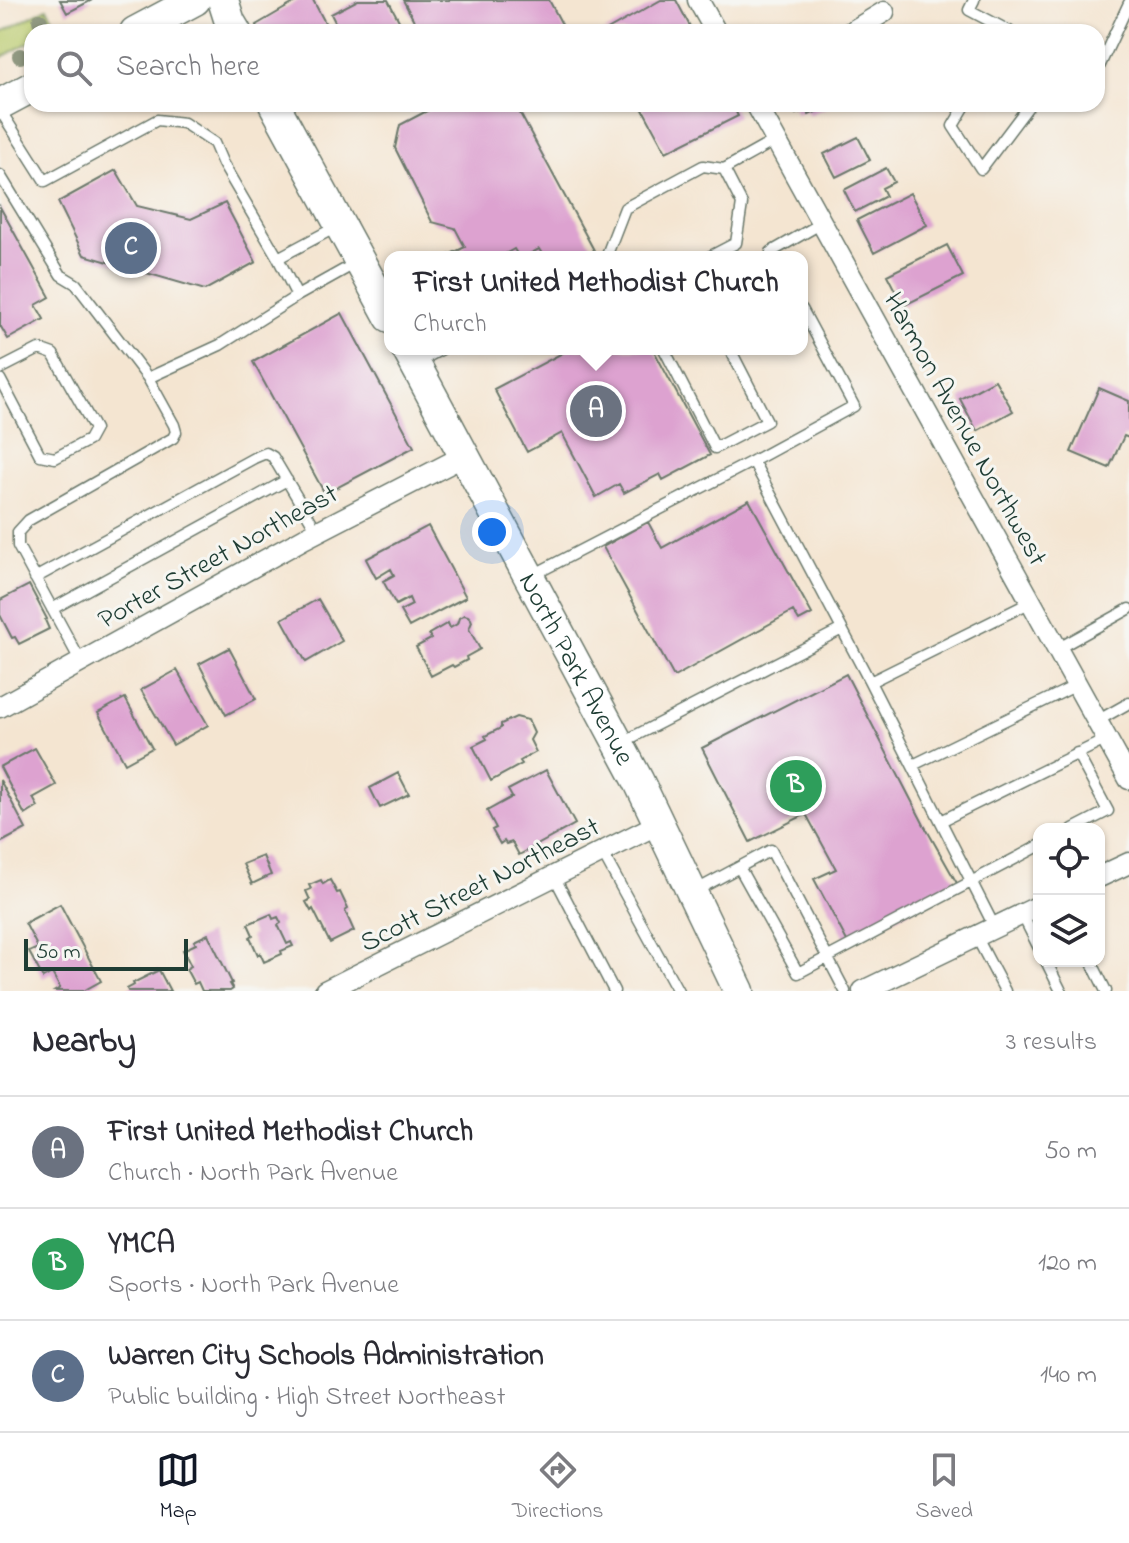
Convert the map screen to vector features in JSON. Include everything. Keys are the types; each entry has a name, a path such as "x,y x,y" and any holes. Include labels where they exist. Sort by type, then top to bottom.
{"street":[{"path":"150,24 195,0"},
{"path":"223,0 231,24"},
{"path":"698,0 712,24"},
{"path":"864,24 884,12"},
{"path":"0,107 24,92"},
{"path":"278,112 384,306"},
{"name":"Harmon Avenue Northwest","path":"760,112 1129,779"},
{"name":"North Park Avenue","path":"411,356 638,780 734,987"},
{"name":"Porter Street Northeast","path":"0,707 317,531 464,456"},
{"name":"Scott Street Northeast","path":"325,991 658,824"},
{"path":"1105,874 1129,863"},
{"path":"871,989 1030,910"}],"lane":[{"path":"974,0 969,10 996,24"},
{"path":"1105,54 1129,3"},
{"path":"0,107 45,181 157,120 184,123 214,143 297,296"},
{"path":"961,112 953,126 981,169 1024,112"},
{"path":"608,251 625,208 703,166 724,169 776,140"},
{"path":"721,251 736,243 742,204 724,169"},
{"path":"0,175 61,275 76,284 148,378 176,432 173,438 29,520 18,532 18,546 81,662"},
{"path":"773,251 822,223"},
{"path":"278,258 340,225"},
{"path":"148,378 220,345 359,261"},
{"path":"529,577 854,406 808,320"},
{"path":"0,369 39,349 53,354 95,429 89,440 55,458 40,455 0,379"},
{"path":"667,355 715,448 767,421 733,355"},
{"path":"35,578 266,453 273,457 317,531"},
{"path":"753,461 971,881 1005,991"},
{"path":"52,609 287,480"},
{"path":"870,682 1031,602"},
{"path":"1057,649 1129,609"},
{"path":"619,744 842,629"},
{"path":"913,765 1077,685"},
{"path":"941,821 1077,753 1129,703"},
{"path":"1077,753 1108,811 1085,823"},
{"path":"739,867 798,973 1033,849"},
{"path":"691,893 771,850 845,991"},
{"path":"602,852 678,991"},
{"path":"554,876 614,991"},
{"path":"1049,967 1061,991"},
{"path":"1094,967 1106,991"}],"green space":[{"path":"47,8 56,24 24,24 24,45 0,58 0,33"}],"building":[{"path":"60,0 92,0 67,13"},
{"path":"299,0 313,0 326,24 258,24"},
{"path":"358,0 388,0 401,24 336,24 331,14"},
{"path":"403,0 549,0 562,24 416,24"},
{"path":"661,0 676,0 689,24 618,24"},
{"path":"425,112 519,112 594,251 457,251 465,247 455,228 432,222 395,148 400,125"},
{"path":"644,112 736,112 738,116 666,152"},
{"path":"858,137 870,160 836,177 824,154"},
{"path":"886,168 894,182 882,188 886,196 855,212 844,190"},
{"path":"116,170 137,206 191,219 225,203 256,262 205,290 84,255 58,202"},
{"path":"910,193 927,225 874,253 857,220"},
{"path":"0,207 50,297 36,305 44,319 8,339 0,327"},
{"path":"947,245 963,276 903,306 887,275"},
{"path":"342,313 414,447 325,494 253,362"},
{"path":"559,355 656,355 710,455 663,480 660,474 624,493 619,484 596,497 562,433 527,452 494,389"},
{"path":"995,380 1013,411 977,431 960,399"},
{"path":"1099,388 1129,401 1129,438 1124,436 1109,468 1071,452"},
{"path":"749,500 812,614 799,621 793,611 674,677 603,547 648,522 662,548"},
{"path":"428,526 466,597 409,627 400,611 412,605 409,598 396,605 383,581 394,575 391,569 376,578 366,559"},
{"path":"29,585 49,629 19,644 15,637 12,638 0,615 0,600"},
{"path":"318,599 342,641 306,662 282,619"},
{"path":"464,615 471,619 469,629 480,649 466,657 467,660 431,676 416,647 431,639 429,634 448,623 450,628 457,624"},
{"path":"229,648 256,699 226,715 199,664"},
{"path":"177,670 208,725 173,745 141,690"},
{"path":"846,674 958,885 848,943 814,879 836,869 806,814 750,842 702,748"},
{"path":"125,698 152,748 125,763 98,713"},
{"path":"516,717 528,720 534,733 530,740 536,752 520,761 522,764 491,781 473,746 501,728 501,724"},
{"path":"35,748 56,785 33,798 38,807 25,815 0,767"},
{"path":"546,770 575,824 519,855 512,842 500,844 487,811 512,797 508,790"},
{"path":"398,773 409,794 380,808 370,788"},
{"path":"0,780 26,829 0,843"},
{"path":"263,856 271,875 252,884 243,864"},
{"path":"321,880 323,884 330,880 337,893 340,892 354,931 330,943 313,909 311,911 306,902 310,900 306,891 311,889 309,885"},
{"path":"60,904 101,981 83,991 55,991 60,988 52,973 43,978 29,952 38,948 25,923"},
{"path":"271,914 273,919 278,917 281,923 278,925 287,944 291,942 293,946 264,962 250,937 253,935 248,924"},
{"path":"208,934 232,983 233,989 230,991 202,991 186,969 191,966 183,950"},
{"path":"159,970 170,991 128,991 133,983"}],"place":[{"name":"Warren City Schools Administration","path":"131,248"},
{"name":"First United Methodist Church","path":"596,411"},
{"name":"YMCA","path":"796,786"}]}
